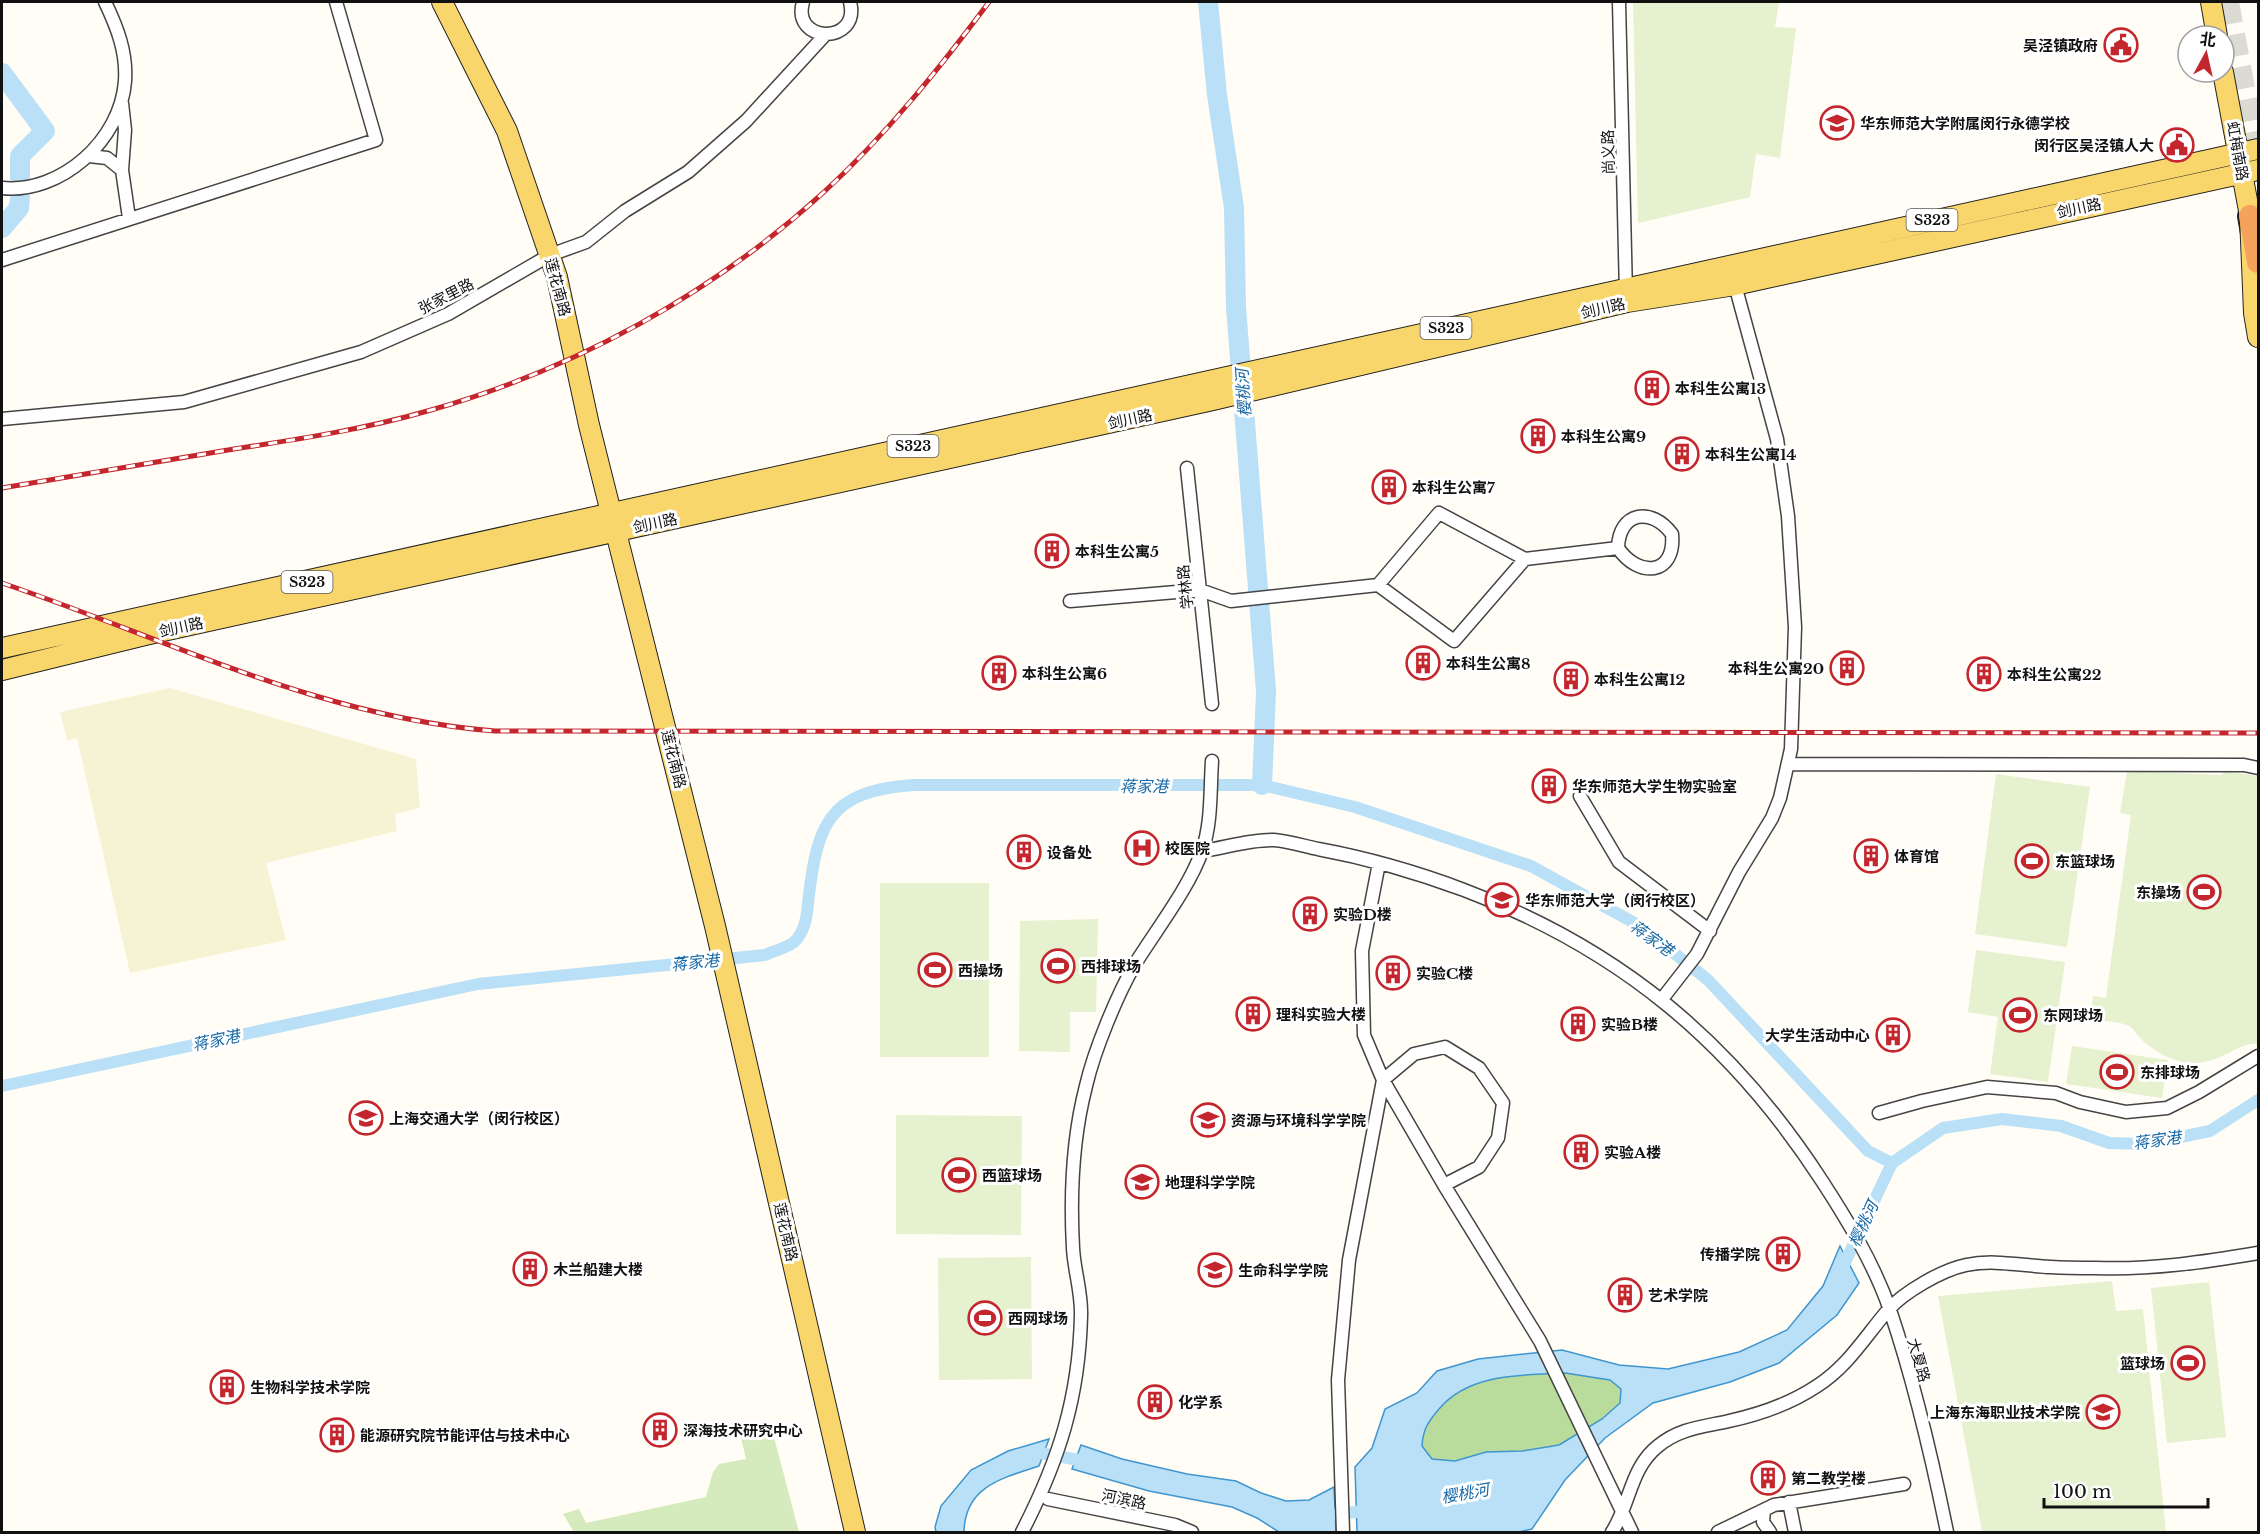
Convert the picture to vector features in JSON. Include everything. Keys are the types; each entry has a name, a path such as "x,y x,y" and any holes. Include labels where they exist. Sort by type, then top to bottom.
{"highway":[{"path":"2254,208 2259,262"}],"main road":[{"name":"莲花南路","path":"442,2 507,131 557,278 614,522 730,989 855,1533"},
{"path":"2211,2 2215,24"},
{"name":"虹梅南路","path":"2227,84 2249,151 2254,208 2254,313 2259,337"},
{"name":"剑川路","path":"2,648 1213,400 1626,295 2249,151"},
{"name":"剑川路","path":"2,670 1266,368 1626,295 1735,285 2251,171"}],"street":[{"path":"2,188 13,189 54,179 89,156 114,122 125,82 122,40 105,2"},
{"path":"2,260 376,140 336,2"},
{"path":"803,2 802,15 805,22 810,28 825,34"},
{"name":"张家里路","path":"2,419 184,402 361,352 448,314 550,255 586,242 625,211 688,172 746,121 825,34 841,30 847,24 851,16 850,2"},
{"name":"尚义路","path":"1619,2 1626,295"},
{"path":"121,96 125,130 122,170 129,218"},
{"path":"89,156 106,158 122,170"},
{"path":"1662,999 1678,982 1707,936 1744,862 1772,818 1789,764 1795,627 1788,516 1777,439 1735,285"},
{"name":"学林路","path":"1186,468 1212,704"},
{"path":"1378,585 1438,513 1525,559 1618,548"},
{"path":"1644,515 1657,518 1672,534 1672,552 1669,558 1662,565 1648,569 1637,567 1625,559 1618,548 1623,528 1633,518 1644,515"},
{"path":"1070,601 1200,591 1231,601 1378,585 1454,641 1525,559"},
{"path":"1022,1533 1048,1482 1066,1425 1077,1362 1081,1313 1073,1250 1071,1184 1076,1127 1087,1082 1130,976 1202,851 1209,814 1212,761"},
{"path":"1789,764 2244,765 2259,768"},
{"path":"1580,796 1619,862 1707,936"},
{"name":"大夏路","path":"1202,851 1272,840 1379,863 1437,880 1518,910 1598,953 1662,999 1698,1030 1765,1101 1842,1212 1872,1268 1889,1309 1913,1390 1947,1533"},
{"path":"1379,863 1362,962 1364,1035 1383,1080 1444,1185 1540,1341 1632,1533"},
{"path":"1342,1533 1338,1380 1349,1260 1383,1080 1414,1054 1445,1047 1479,1068 1503,1103 1498,1138 1479,1167 1444,1185"},
{"path":"1879,1113 1987,1087 2056,1093 2080,1102 2126,1112 2167,1108 2199,1092 2259,1056"},
{"path":"1612,1533 1623,1515 1636,1474 1645,1458 1658,1445 1705,1423 1725,1422 1781,1406 1817,1386 1846,1363 1889,1309 1940,1273 1964,1265 2012,1262 2050,1267 2108,1269 2197,1263 2259,1252"},
{"path":"1718,1533 1764,1510 1789,1502 1904,1484"},
{"name":"河滨路","path":"1048,1499 1175,1525 1192,1533"},
{"path":"1789,1502 1794,1532"},
{"path":"1764,1510 1763,1521 1770,1533"}],"shaded area":[{"path":"170,688 416,759 420,808 395,814 397,831 266,863 286,940 130,973 77,738 67,741 60,712"}],"green space":[{"path":"1633,2 1779,2 1775,27 1796,28 1780,158 1756,154 1750,197 1638,223"},
{"path":"2127,771 2222,775 2223,771 2258,776 2258,1044 2243,1046 2200,1063 2189,1063 2169,1058 2156,1051 2127,1025 2090,1020 2093,996 2106,998 2131,815 2120,813"},
{"name":"东篮球场","path":"1996,774 2090,787 2067,947 1975,934"},
{"name":"西操场","path":"880,883 989,883 989,1057 880,1057"},
{"name":"西排球场","path":"1098,919 1096,1012 1070,1012 1070,1052 1019,1051 1020,921"},
{"name":"东网球场","path":"1976,950 2065,962 2048,1082 1990,1074 1998,1017 1968,1012"},
{"name":"东排球场","path":"2072,1046 2168,1060 2162,1098 2066,1084"},
{"name":"西篮球场","path":"896,1115 1022,1116 1021,1235 896,1234"},
{"name":"西网球场","path":"1031,1257 1032,1379 939,1380 938,1258"},
{"path":"2112,1281 2116,1311 2143,1309 2166,1532 1982,1532 1938,1296"},
{"name":"篮球场","path":"2209,1282 2226,1437 2167,1443 2151,1288"},
{"path":"1565,1373 1611,1380 1621,1389 1620,1403 1602,1419 1559,1445 1522,1451 1486,1452 1455,1461 1432,1459 1421,1446 1425,1430 1432,1418 1451,1397 1465,1388 1497,1378"},
{"path":"770,1422 799,1532 574,1532 563,1514 579,1509 586,1523 706,1497 713,1472 719,1464 746,1459 739,1429"}],"water":[{"path":"1840,1246 1859,1283 1837,1315 1779,1363 1730,1382 1653,1403 1605,1438 1565,1480 1532,1529 1519,1532 1357,1532 1355,1467 1372,1448 1385,1409 1417,1393 1437,1371 1478,1359 1562,1350 1619,1365 1668,1369 1739,1352 1787,1330 1823,1286","holes":["1565,1373 1610,1380 1621,1389 1620,1403 1602,1419 1559,1445 1522,1451 1486,1452 1455,1461 1432,1459 1422,1446 1427,1426 1439,1409 1451,1397 1481,1382 1514,1376"]},
{"path":"1049,1439 1039,1466 1000,1480 979,1494 971,1504 966,1516 964,1532 936,1532 935,1527 941,1506 971,1470 1008,1451"},
{"path":"1081,1445 1122,1459 1187,1474 1236,1481 1261,1493 1286,1501 1309,1500 1334,1487 1336,1532 1279,1532 1257,1518 1232,1507 1149,1491 1072,1469"}],"waterway":[{"name":"樱桃河","path":"1208,2 1217,95 1234,208 1236,307 1266,691 1262,785"},
{"path":"2,73 45,131 20,156 20,178"},
{"path":"2,228 19,208 20,197"},
{"name":"蒋家港","path":"2,1086 478,984 765,955 791,944 801,934 806,918 816,852 832,817 844,804 862,795 884,789 913,785 1262,785 1355,807 1531,866 1640,926 1708,980 1868,1151 1892,1163 1943,1128 2002,1119 2061,1126 2109,1143 2146,1144 2210,1131 2258,1100"},
{"name":"樱桃河","path":"1840,1273 1892,1163"},
{"name":"樱桃河","path":"1028,1455 1035,1452 1090,1462"},
{"name":"樱桃河","path":"1332,1515 1371,1510"}],"tunnel":[{"path":"2228,2 2258,163"}],"railway":[{"path":"2,488 382,423 485,393 589,350 640,324 736,263 824,192 869,148 911,101 989,2"},
{"path":"2,583 244,673 306,693 368,710 431,723 495,731 2258,733"}],"place":[{"name":"吴泾镇政府","path":"2121,45"},
{"name":"华东师范大学附属闵行永德学校","path":"1837,123"},
{"name":"闵行区吴泾镇人大","path":"2177,145"},
{"name":"本科生公寓13","path":"1652,388"},
{"name":"本科生公寓9","path":"1538,436"},
{"name":"本科生公寓14","path":"1682,454"},
{"name":"本科生公寓7","path":"1389,487"},
{"name":"本科生公寓5","path":"1052,551"},
{"name":"本科生公寓8","path":"1423,663"},
{"name":"本科生公寓20","path":"1847,668"},
{"name":"本科生公寓6","path":"999,673"},
{"name":"本科生公寓22","path":"1984,674"},
{"name":"本科生公寓12","path":"1571,679"},
{"name":"华东师范大学生物实验室","path":"1549,786"},
{"name":"校医院","path":"1142,848"},
{"name":"设备处","path":"1024,852"},
{"name":"体育馆","path":"1871,856"},
{"name":"东篮球场","path":"2032,861"},
{"name":"东操场","path":"2204,892"},
{"name":"华东师范大学（闵行校区）","path":"1502,900"},
{"name":"实验D楼","path":"1310,914"},
{"name":"西排球场","path":"1058,966"},
{"name":"西操场","path":"935,970"},
{"name":"实验C楼","path":"1393,973"},
{"name":"理科实验大楼","path":"1253,1014"},
{"name":"东网球场","path":"2020,1015"},
{"name":"实验B楼","path":"1578,1024"},
{"name":"大学生活动中心","path":"1893,1035"},
{"name":"东排球场","path":"2117,1072"},
{"name":"上海交通大学（闵行校区）","path":"366,1118"},
{"name":"资源与环境科学学院","path":"1208,1120"},
{"name":"实验A楼","path":"1581,1152"},
{"name":"西篮球场","path":"959,1175"},
{"name":"地理科学学院","path":"1142,1182"},
{"name":"传播学院","path":"1783,1254"},
{"name":"木兰船建大楼","path":"530,1269"},
{"name":"生命科学学院","path":"1215,1270"},
{"name":"艺术学院","path":"1625,1295"},
{"name":"西网球场","path":"985,1318"},
{"name":"篮球场","path":"2188,1363"},
{"name":"生物科学技术学院","path":"227,1387"},
{"name":"化学系","path":"1155,1402"},
{"name":"上海东海职业技术学院","path":"2103,1412"},
{"name":"深海技术研究中心","path":"660,1430"},
{"name":"能源研究院节能评估与技术中心","path":"337,1435"},
{"name":"第二教学楼","path":"1768,1478"}]}
